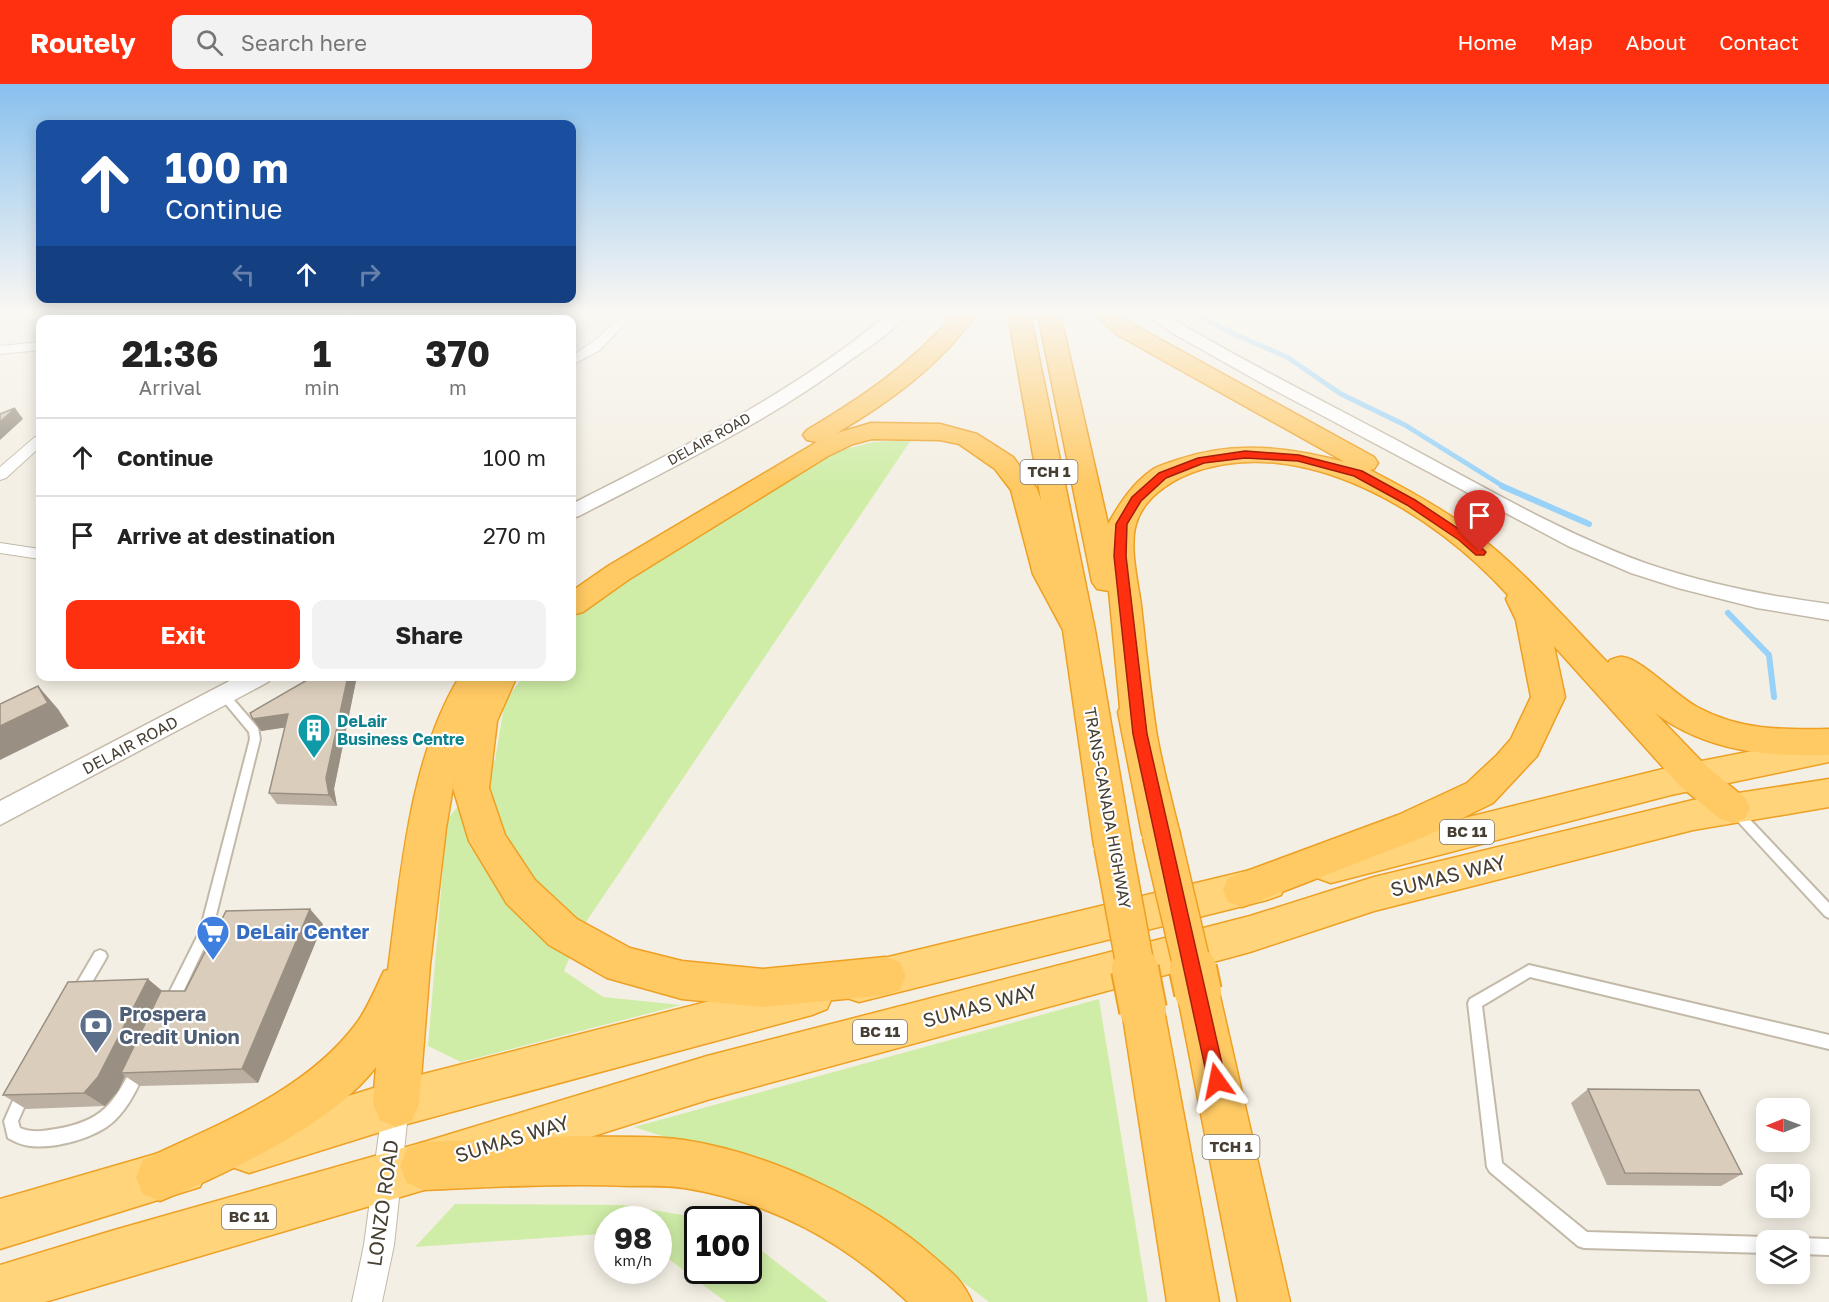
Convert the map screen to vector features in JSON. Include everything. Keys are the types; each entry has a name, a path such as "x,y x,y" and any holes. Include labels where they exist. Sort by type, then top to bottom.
{"highway":[{"path":"576,583 848,416 907,371"},
{"name":"TRANS-CANADA HIGHWAY","path":"1030,371 1078,630 1113,846 1193,1302"},
{"name":"TCH 1","path":"1061,371 1264,1302"},
{"path":"1199,371 1425,497 1482,533 1534,578 1622,668 1732,808"},
{"path":"576,602 618,573 819,451 844,439 871,431 896,429 940,432 968,438 1004,463 1024,489 1048,574 1078,630"},
{"path":"1140,734 1120,556 1122,524 1136,499 1162,476 1202,460 1245,454 1299,458 1358,474 1411,502 1463,538 1513,582 1706,774"},
{"path":"1242,890 1411,826 1480,793 1525,747 1548,696 1531,620 1513,582"},
{"path":"1622,668 1683,716 1718,732 1773,744 1829,742"},
{"path":"396,1104 408,967 442,747 462,698 474,681"},
{"path":"499,681 480,721 471,788 488,842 521,892 563,932 622,965 682,980 763,988 885,976"},
{"name":"BC 11","path":"0,1224 396,1104 885,976 1706,774 1829,749"},
{"name":"SUMAS WAY","path":"0,1292 111,1256 406,1171 707,1078 1250,934 1374,894 1693,815 1829,793"},
{"path":"160,1177 298,1105 341,1075 372,1039 408,967"},
{"path":"406,1171 578,1160 683,1164 754,1181 836,1216 902,1261 946,1302"}],"street":[{"name":"DELAIR ROAD","path":"576,510 704,443 825,371"},
{"path":"1254,371 1583,544 1639,568 1708,590 1784,606 1829,612"},
{"path":"0,475 36,444"},
{"path":"0,548 36,553"},
{"name":"DELAIR ROAD","path":"0,814 251,681"},
{"name":"LONZO ROAD","path":"368,1302 379,1245 406,1171 396,1104"}],"lane":[{"path":"166,1013 206,931 255,739 254,731 224,696"},
{"path":"1732,808 1829,912"},
{"path":"72,1004 100,956"},
{"path":"1756,1245 1584,1240 1495,1167 1475,1003 1529,971 1829,1041"},
{"path":"33,1076 13,1114 11,1121 13,1133 22,1138 34,1140 72,1135 88,1131 114,1112 125,1097 146,1055"},
{"path":"1810,1246 1829,1247"}],"green space":[{"path":"911,440 582,928 564,971 603,997 681,1005 461,1062 428,1046 447,820 495,760 505,701 520,681 576,681 576,616 648,567 834,452 873,442"},
{"path":"1099,999 1148,1302 989,1302 853,1198 634,1127"},
{"path":"455,1204 629,1206 594,1206 594,1234 415,1247"},
{"path":"672,1213 684,1215 684,1270 672,1262"},
{"path":"762,1251 828,1302 726,1302 702,1284 762,1284"}],"building":[{"path":"15,408 0,422 0,414"},
{"name":"DeLair Business Centre","path":"305,681 347,681 326,778 329,795 269,793 288,714 253,719 250,713"},
{"path":"38,686 48,703 0,726 0,704"},
{"path":"310,909 242,1069 121,1073 161,991 185,991 226,911"},
{"path":"148,979 98,1077 84,1093 3,1095 68,982"},
{"path":"1588,1089 1699,1090 1742,1174 1625,1173"}],"waterway":[{"path":"1307,371 1341,394 1405,425 1505,487"},
{"path":"1505,487 1589,524"},
{"path":"1728,613 1769,655 1774,697"}],"place":[{"name":"DeLair Business Centre","path":"314,759"},
{"name":"DeLair Center","path":"213,961"},
{"name":"Prospera Credit Union","path":"96,1054"}],"route":[{"path":"1217,1081 1140,734 1120,556 1122,524 1136,499 1162,476 1202,460 1245,454 1299,458 1358,474 1411,502 1480,552"}]}
